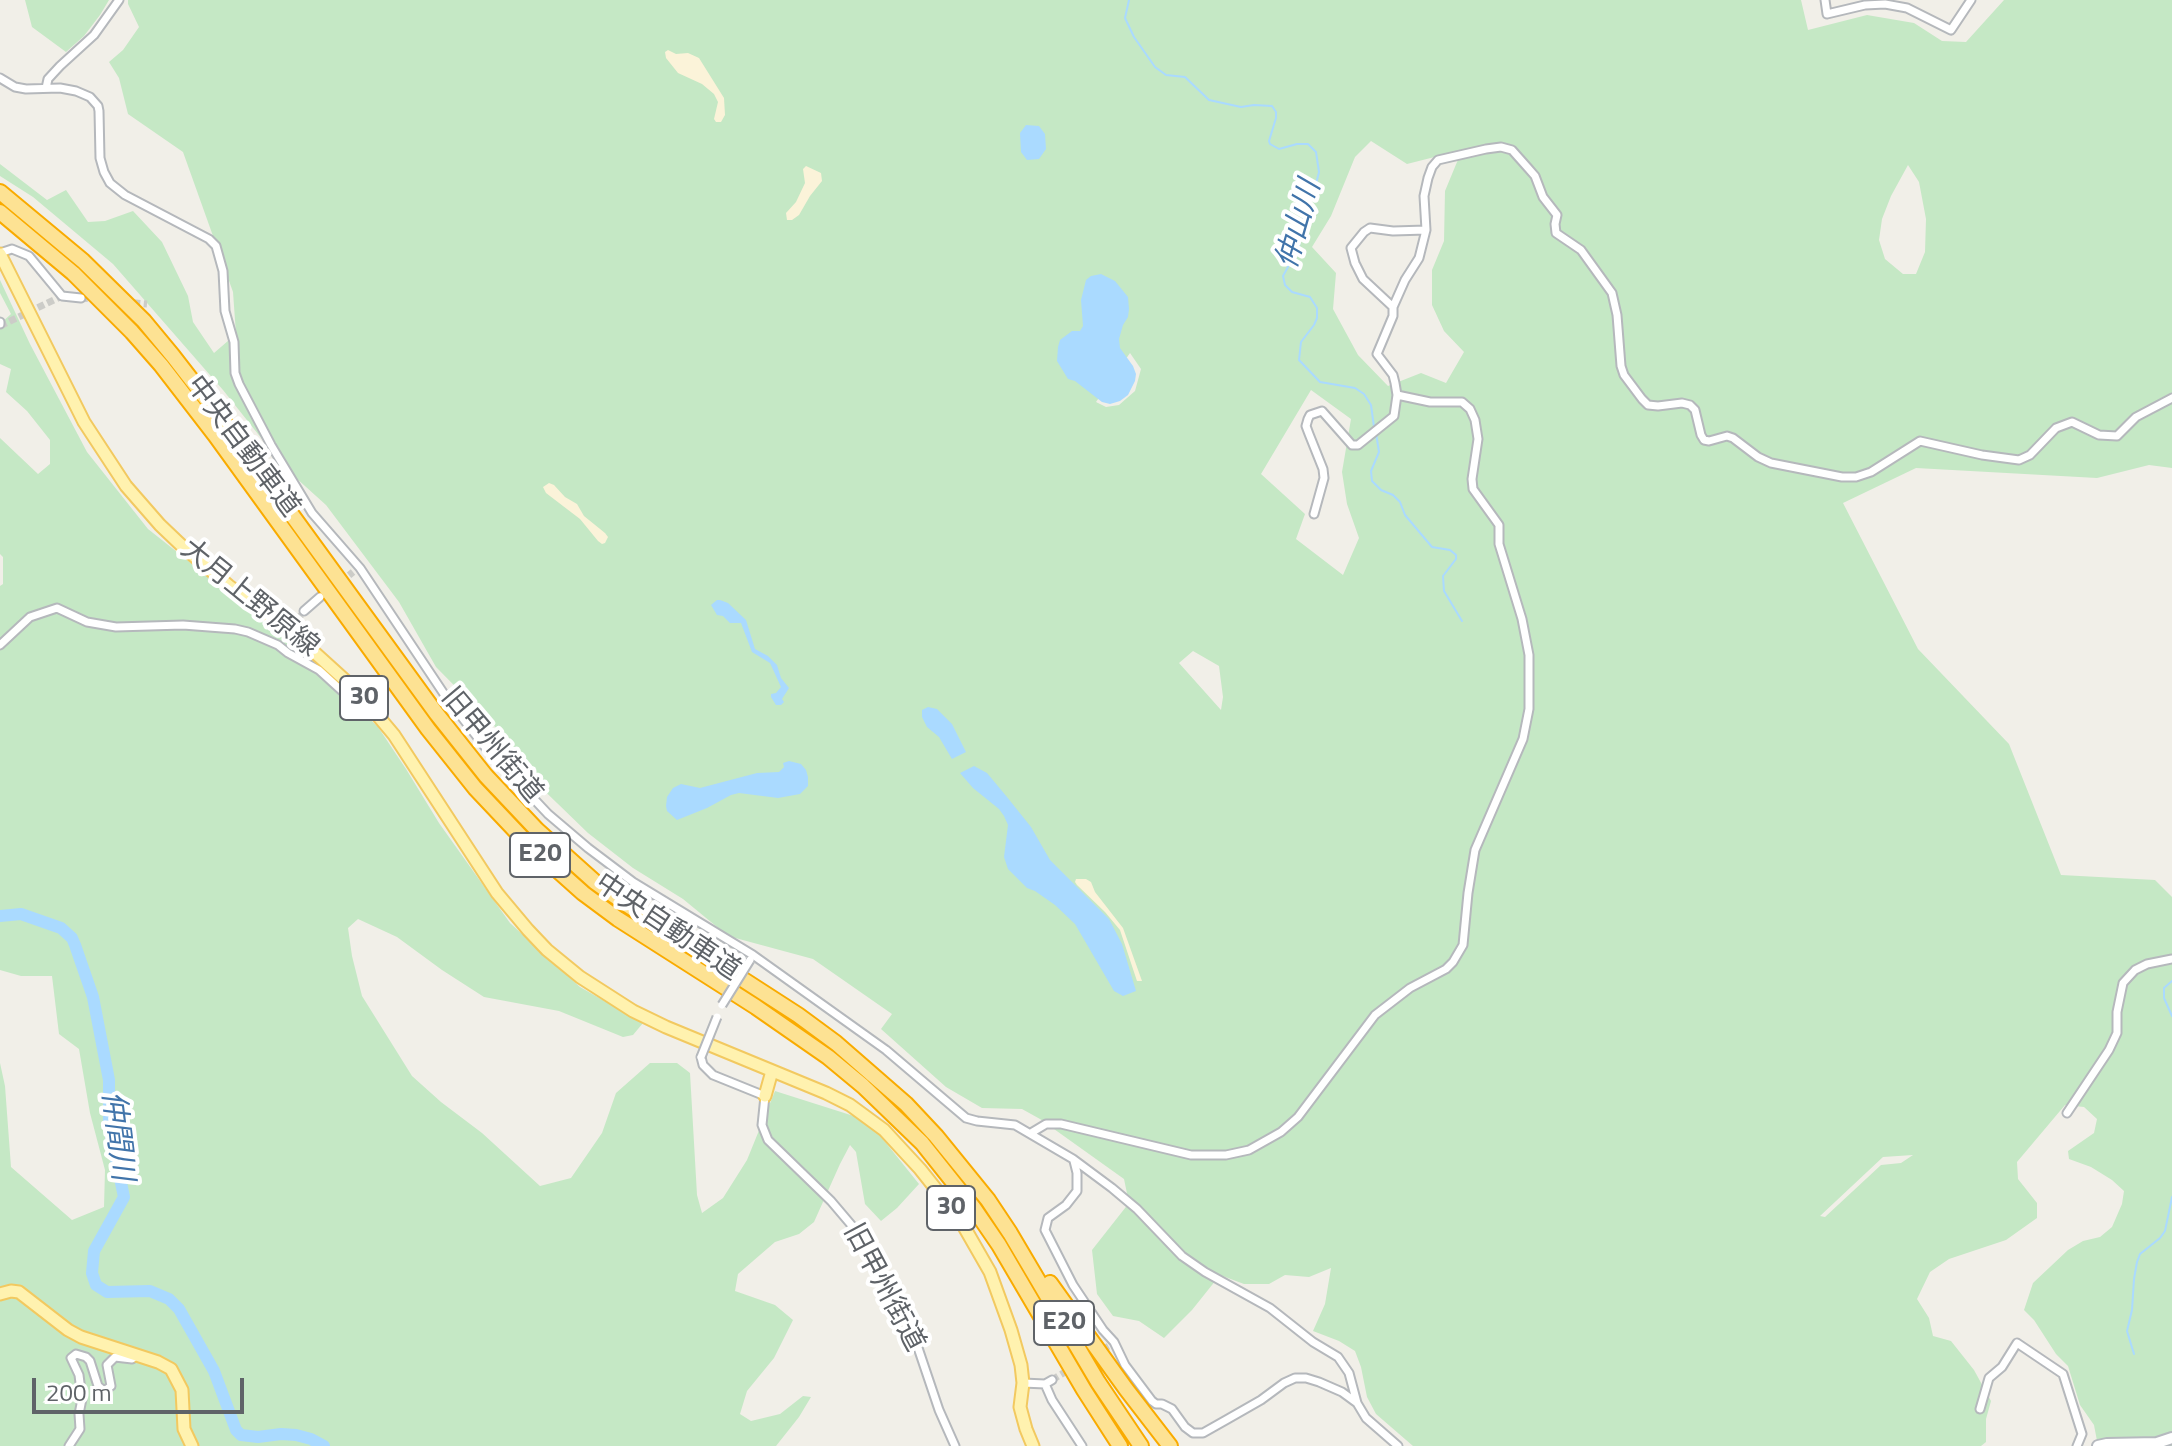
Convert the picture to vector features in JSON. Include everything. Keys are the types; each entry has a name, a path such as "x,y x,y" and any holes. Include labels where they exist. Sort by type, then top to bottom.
{"highway":[{"name":"中央自動車道","path":"0,192 83,261 144,321 228,427 436,713 486,776 537,830 595,882 836,1043 906,1104 936,1136 988,1200 1037,1275 1098,1382 1141,1446"},
{"name":"中央自動車道","path":"0,212 73,273 161,365 436,739 475,788 527,843 583,893 618,919 828,1057 922,1143 948,1173 999,1245 1120,1446"},
{"path":"988,1200 1170,1446"}],"main road":[{"name":"大月上野原線","path":"0,254 84,422 112,468 181,545 229,586 293,633 365,699 394,735 497,893 547,950 600,991 633,1011 826,1093 862,1113 896,1142 940,1192 990,1272 1021,1365 1023,1383 1020,1407 1033,1446"},
{"path":"765,1096 772,1071"},
{"path":"0,1294 19,1292 81,1337 165,1365 176,1376 182,1390 184,1429 192,1446"},
{"path":"2098,1446 2157,1443 2172,1438"}],"street":[{"path":"46,88 48,79 94,35 119,0"},
{"path":"1825,0 1827,14 1865,5 1908,4 1951,30 1971,0"},
{"name":"旧甲州街道","path":"0,78 15,87 26,89 76,91 95,101 99,111 99,141 104,172 117,190 192,229 216,246 223,271 225,311 234,342 235,373 271,445 312,513 357,570 455,708 485,747 548,814 633,882 886,1050 966,1118 1015,1125 1031,1133"},
{"path":"1314,514 1324,478 1306,426 1310,415 1322,411 1352,445 1358,445 1394,416 1397,395 1393,375 1377,354 1393,316 1393,307 1419,258 1426,230 1424,196 1432,167 1438,160 1486,149 1501,147 1512,150 1535,176 1543,197 1555,209 1556,233 1581,250 1612,293 1624,375 1648,405 1690,405 1695,410 1704,440 1727,436 1771,463 1856,477 1871,472 1920,441 2019,460 2030,455 2056,428 2072,422 2099,435 2117,436 2136,417 2172,398"},
{"path":"1393,307 1363,279 1351,248 1370,228 1426,230"},
{"path":"0,254 12,249 29,256 62,296 81,298"},
{"path":"1397,395 1430,402 1462,402 1470,409 1478,439 1473,489 1499,525 1499,544 1522,619 1529,655 1529,700 1523,739 1475,850 1463,945 1446,969 1410,988 1375,1015 1298,1117 1281,1132 1249,1150 1226,1155 1191,1155 1061,1124 1046,1124 1031,1133 1073,1159 1137,1209 1182,1256 1270,1308 1313,1342 1338,1357 1349,1373 1357,1403 1366,1418 1398,1446"},
{"path":"304,611 320,597"},
{"path":"0,645 30,617 57,608 101,625 133,628 183,625 235,629 278,645 319,670 342,691 365,699"},
{"path":"278,645 284,637"},
{"path":"751,958 722,1005 701,1057 705,1069 713,1075 765,1096"},
{"path":"2067,1113 2117,1033 2117,1012 2123,983 2135,970 2147,964 2172,959"},
{"name":"旧甲州街道","path":"765,1096 762,1125 765,1135 831,1201 859,1234 912,1330 939,1410 955,1446"},
{"path":"1073,1159 1077,1191 1073,1199 1048,1218 1045,1230 1073,1285 1152,1401 1172,1409 1193,1433 1203,1433 1295,1378 1319,1382 1357,1403"},
{"path":"1980,1409 1989,1378 2002,1367 2017,1343 2063,1374 2082,1434 2077,1446"},
{"path":"69,1446 80,1429 82,1399 79,1375 71,1358 76,1354 86,1357 98,1386 104,1391 111,1386 107,1365 115,1357 132,1359 137,1355"},
{"path":"1023,1383 1048,1382 1052,1400 1082,1446"}],"green space":[{"path":"25,0 109,0 84,36 66,52 32,27"},
{"path":"128,0 1801,0 1808,30 1867,15 1914,23 1942,41 1966,42 2004,0 2172,0 2172,468 2149,465 2097,478 1916,468 1843,503 1918,649 2009,744 2061,875 2155,880 2172,897 2172,1446 2098,1446 2094,1425 2080,1405 2068,1366 2024,1310 2033,1283 2068,1250 2083,1241 2100,1237 2112,1227 2122,1204 2124,1191 2112,1180 2091,1167 2069,1159 2068,1151 2094,1133 2097,1119 2084,1107 2065,1105 2017,1162 2018,1179 2037,1203 2037,1218 2006,1240 1949,1259 1930,1272 1917,1299 1929,1318 1933,1336 1951,1341 1974,1370 1991,1401 1986,1419 1986,1442 1981,1446 1413,1446 1376,1414 1367,1397 1355,1351 1313,1331 1325,1304 1331,1268 1309,1277 1285,1275 1269,1284 1244,1284 1220,1275 1164,1338 1139,1321 1113,1316 1097,1294 1092,1250 1129,1203 1124,1179 1022,1109 982,1108 946,1087 881,1029 892,1014 813,959 728,936 683,899 633,868 588,833 526,773 503,735 436,667 399,602 326,505 285,468 223,390 113,264 33,197 0,176 0,164 47,200 66,190 88,222 105,221 133,211 162,242 188,296 193,322 214,353 236,334 233,292 183,152 128,114 119,78 109,62 123,50 139,27","holes":["1371,141 1407,164 1462,150 1445,191 1444,241 1432,270 1432,305 1444,331 1464,352 1446,383 1421,373 1388,386 1358,355 1333,309 1336,273 1312,247 1331,216 1355,157","1908,165 1919,182 1926,219 1925,252 1916,274 1903,274 1885,259 1879,240 1882,219","1130,353 1141,369 1135,391 1119,405 1106,407 1096,402","1311,390 1351,419 1342,472 1347,504 1359,538 1343,575 1296,539 1305,514 1261,474","1193,651 1219,666 1223,697 1221,710 1179,663","1913,1155 1901,1163 1881,1165 1825,1217 1820,1216 1883,1157"]},
{"path":"0,280 87,452 148,529 297,647 378,727 439,823 510,923 580,987 643,1023 633,1035 623,1037 559,1011 484,997 397,937 358,919 348,928 362,996 412,1076 540,1186 571,1178 602,1133 616,1093 650,1063 677,1063 690,1073 697,1195 702,1213 723,1198 747,1160 775,1091 860,1118 878,1133 919,1184 881,1221 865,1204 856,1152 850,1145 814,1222 799,1234 775,1242 738,1274 735,1291 775,1305 793,1320 774,1358 747,1391 740,1414 751,1421 780,1414 803,1396 811,1397 776,1446 0,1446 0,1063 5,1086 11,1167 72,1220 104,1207 105,1170 90,1113 79,1049 59,1034 52,976 21,976 0,970 0,586 3,584 3,557 0,554 0,438 38,474 50,464 50,440 27,411 6,392 11,369 0,364 0,324 11,314 0,293"}],"sand":[{"path":"668,50 699,58 724,98 725,115 721,122 714,119 718,102 714,94 702,84 678,73 666,58 665,52"},
{"path":"806,166 821,173 822,181 799,215 787,220 786,213 796,202 805,183 803,169"},
{"path":"549,483 577,504 584,516 605,533 608,537 605,543 598,541 580,519 546,493 543,487"},
{"path":"1076,879 1091,882 1095,892 1123,928 1142,981 1137,981 1120,930 1077,885"}],"water":[{"path":"1026,125 1039,126 1045,134 1046,149 1039,159 1027,160 1021,152 1020,133"},
{"path":"1101,274 1115,281 1128,297 1128,317 1119,339 1120,348 1136,374 1128,395 1110,404 1068,379 1057,361 1060,340 1072,331 1080,331 1083,326 1081,300 1086,280"},
{"path":"717,600 728,603 746,620 755,649 777,665 781,678 789,688 781,705 776,705 771,697 781,687 770,663 752,652 741,623 730,623 717,615 711,605"},
{"path":"928,707 937,709 952,724 966,752 952,759 922,717 922,710"},
{"path":"783,763 801,764 806,770 808,786 800,794 778,798 739,793 677,820 667,811 667,797 673,788 681,784 700,788 757,773 779,772 784,767"},
{"path":"974,766 987,773 1007,797 1031,827 1050,860 1109,919 1122,944 1136,991 1123,996 1114,991 1075,924 1055,905 1027,888 1008,869 1004,857 1008,825 1004,816 960,773"}],"waterway":[{"name":"仲山川","path":"1129,0 1125,18 1155,67 1166,75 1185,77 1209,100 1241,107 1272,106 1276,118 1270,144 1279,149 1308,144 1316,152 1319,172 1315,188 1301,224 1299,247 1283,276 1285,285 1292,292 1310,297 1317,308 1314,325 1301,342 1299,360 1320,382 1355,388 1364,394 1371,405 1374,427"},
{"name":"仲山川","path":"1376,433 1379,452 1371,471 1372,481 1400,502 1405,515 1432,547 1450,550 1456,555 1443,576 1444,591 1462,621"},
{"name":"仲間川","path":"0,916 21,914 61,928 72,938 93,997 109,1080 109,1126 124,1197 94,1251 92,1273 96,1285 107,1292 150,1291 169,1299 179,1309 214,1371 236,1430 241,1435 296,1435 324,1446"},
{"path":"2172,981 2164,988 2164,998 2172,1016"},
{"path":"2134,1354 2127,1331 2137,1262 2140,1254 2165,1231 2172,1197"}],"tunnel":[{"path":"0,326 62,296"},
{"path":"81,298 147,304"},
{"path":"341,582 353,572"},
{"path":"284,637 304,611"},
{"path":"1084,1360 1109,1346"},
{"path":"1052,1380 1070,1369"}]}
